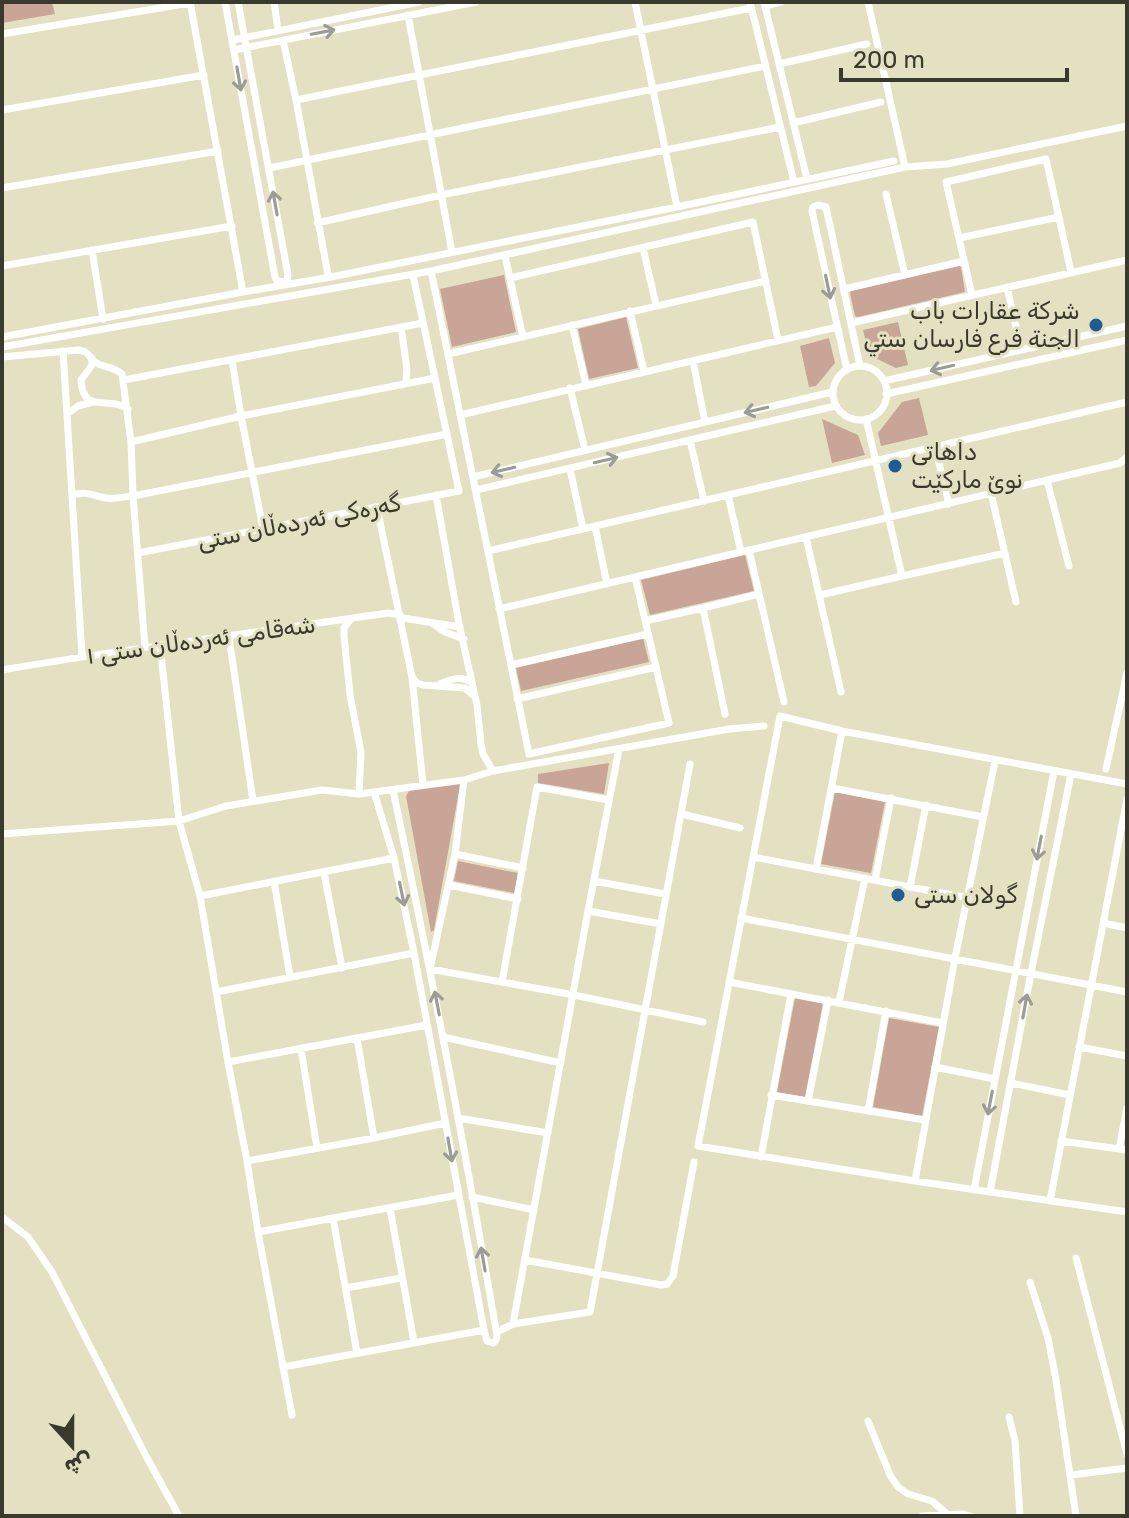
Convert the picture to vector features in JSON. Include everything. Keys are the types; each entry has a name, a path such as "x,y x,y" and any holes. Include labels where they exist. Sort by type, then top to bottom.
{"street":[{"path":"2,34 190,2 243,292"},
{"path":"225,2 275,277 283,282 288,275 238,2"},
{"path":"274,2 278,30"},
{"path":"233,40 419,2"},
{"path":"234,50 476,2"},
{"path":"635,2 677,207"},
{"path":"781,2 765,4 807,179"},
{"path":"868,2 905,167"},
{"path":"296,100 641,31 751,5 794,182"},
{"path":"408,15 452,252"},
{"path":"759,39 772,35"},
{"path":"283,40 317,223 328,275 331,277"},
{"path":"779,64 867,44"},
{"path":"269,168 765,66"},
{"path":"2,110 204,75"},
{"path":"793,123 881,102"},
{"path":"2,347 413,275 905,167 947,164 1127,126"},
{"path":"317,223 780,127"},
{"path":"2,188 218,151"},
{"path":"972,295 946,182 1046,159 1071,272"},
{"path":"2,337 331,277 894,161"},
{"path":"886,194 905,275"},
{"path":"847,370 812,211 815,205 826,207 860,366"},
{"path":"959,238 1059,217"},
{"path":"510,278 753,222 778,340"},
{"path":"2,266 232,226"},
{"path":"643,248 656,305"},
{"path":"92,250 103,319"},
{"path":"505,256 523,337"},
{"path":"851,323 1127,260"},
{"path":"844,289 964,261"},
{"path":"431,271 529,754 669,723 635,577"},
{"path":"72,495 85,492 105,498 133,496 447,434 413,275"},
{"path":"448,354 766,281"},
{"path":"1007,287 1021,350"},
{"path":"630,311 644,371"},
{"path":"124,380 423,323"},
{"path":"572,325 586,385"},
{"path":"884,381 1127,326"},
{"path":"401,327 407,369 406,382 402,385"},
{"path":"460,415 837,327"},
{"path":"886,394 1127,340"},
{"path":"63,351 82,656"},
{"path":"2,357 85,351 96,363 122,374 131,442 145,647"},
{"path":"65,393 81,380 92,365 92,357"},
{"path":"232,360 263,528"},
{"path":"693,361 705,422"},
{"path":"860,366 876,372 884,381 886,394 882,407 872,417 852,419 835,406 832,392 835,382 847,370 860,366"},
{"path":"131,442 241,416 435,378"},
{"path":"81,380 83,393 93,402"},
{"path":"570,388 585,450"},
{"path":"473,477 832,392"},
{"path":"67,414 78,406 93,402 119,403 128,409"},
{"path":"488,551 1127,402"},
{"path":"476,490 835,406"},
{"path":"866,419 902,576"},
{"name":"گەرەکی ئەردەڵان ستی","path":"138,553 459,491 447,434"},
{"path":"690,440 704,501"},
{"path":"935,447 949,504"},
{"path":"499,609 1120,463 1127,457"},
{"path":"570,469 583,529"},
{"path":"1047,480 1069,566"},
{"path":"991,493 1016,602"},
{"path":"436,495 476,700 483,754 493,771"},
{"path":"728,495 759,594 784,702"},
{"path":"377,507 412,677 423,785"},
{"path":"595,526 607,584"},
{"path":"806,537 841,692"},
{"path":"820,595 1005,553"},
{"path":"645,621 759,594"},
{"path":"703,608 725,714"},
{"name":"شەقامی ئەردەڵان ستی ١","path":"2,670 388,613 430,622"},
{"path":"351,619 345,625 344,636 350,695 361,752 359,794"},
{"path":"430,622 460,627"},
{"path":"430,622 464,639"},
{"path":"511,665 648,634"},
{"path":"229,637 253,801"},
{"path":"160,645 179,821 200,896 292,1415"},
{"path":"517,699 656,667"},
{"path":"1106,769 1127,673"},
{"path":"412,677 423,685 465,688 476,700"},
{"path":"438,685 455,678 467,679 472,683"},
{"path":"1127,784 995,761 780,716 698,1146 1127,1212"},
{"path":"2,834 179,821 253,801 322,790 359,794 464,780 493,771 729,729 764,726"},
{"path":"816,869 842,731"},
{"path":"513,1324 619,749"},
{"path":"915,1181 955,958 995,761"},
{"path":"497,1332 513,1324 590,1312 690,764"},
{"path":"974,1190 1054,771"},
{"path":"990,1192 1071,774"},
{"path":"430,969 455,854 464,780"},
{"path":"502,982 537,787 609,800"},
{"path":"832,788 983,817"},
{"path":"374,792 394,858 484,1330 486,1339 491,1343 496,1340 497,1332 430,969 393,790"},
{"path":"875,880 891,798"},
{"path":"1050,1201 1127,799"},
{"path":"910,887 926,805"},
{"path":"682,814 740,828"},
{"path":"1118,843 1127,844"},
{"path":"455,854 523,868"},
{"path":"753,857 968,898"},
{"path":"200,896 394,858"},
{"path":"324,872 342,968"},
{"path":"839,1002 865,878"},
{"path":"274,881 290,977"},
{"path":"594,881 665,894"},
{"path":"449,885 518,899"},
{"path":"588,911 661,924"},
{"path":"741,918 1127,992"},
{"path":"1103,923 1127,928"},
{"path":"216,992 414,953"},
{"path":"430,969 703,1022"},
{"path":"729,982 943,1023"},
{"path":"761,1157 791,994"},
{"path":"808,1101 828,1000"},
{"path":"868,1111 886,1011"},
{"path":"228,1062 427,1025"},
{"path":"443,1037 561,1063"},
{"path":"357,1038 374,1138"},
{"path":"1079,1047 1127,1056"},
{"path":"301,1049 317,1148"},
{"path":"935,1067 995,1079"},
{"path":"1011,1083 1070,1095"},
{"path":"439,1086 452,1084"},
{"path":"771,1095 925,1120"},
{"path":"1061,1141 1123,1150 1127,1108"},
{"path":"458,1118 548,1133"},
{"path":"247,1161 445,1123"},
{"path":"525,1260 661,1285 671,1281 694,1162"},
{"path":"258,1232 458,1195"},
{"path":"472,1197 534,1210"},
{"path":"390,1208 414,1342"},
{"path":"2,1217 28,1237 52,1272 179,1516"},
{"path":"333,1218 357,1353"},
{"path":"1076,1258 1127,1454"},
{"path":"346,1288 401,1278"},
{"path":"1030,1282 1048,1338 1076,1516"},
{"path":"283,1367 484,1330"},
{"path":"1009,1417 1015,1441 1020,1516"},
{"path":"868,1421 898,1487 908,1494 932,1501 947,1514"},
{"path":"1071,1475 1127,1468"},
{"path":"922,1516 970,1516"}],"shaded area":[{"path":"2,2 52,2 55,14 2,23"},
{"path":"959,266 965,292 855,316 851,291"},
{"path":"504,275 516,332 452,347 440,289"},
{"path":"626,317 638,368 589,379 578,329"},
{"path":"898,322 908,365 896,368 869,355 863,330"},
{"path":"829,338 835,363 816,386 809,387 800,346"},
{"path":"919,398 928,435 881,446 878,433 902,402"},
{"path":"822,419 858,435 865,455 832,463"},
{"path":"745,555 754,591 650,615 641,580"},
{"path":"643,638 649,662 521,691 516,668"},
{"path":"609,763 604,794 538,783 538,774"},
{"path":"461,780 434,930 431,932 406,796 411,788"},
{"path":"835,792 885,802 871,873 821,864"},
{"path":"458,861 518,873 514,893 454,881"},
{"path":"795,998 823,1003 805,1097 777,1092"},
{"path":"889,1018 939,1027 922,1116 873,1107"}],"place":[{"name":"شرکة عقارات باب الجنة فرع فارسان ستي","path":"1096,325"},
{"name":"داهاتی نوێ مارکێت","path":"895,466"},
{"name":"گولان ستی","path":"898,895"}]}
